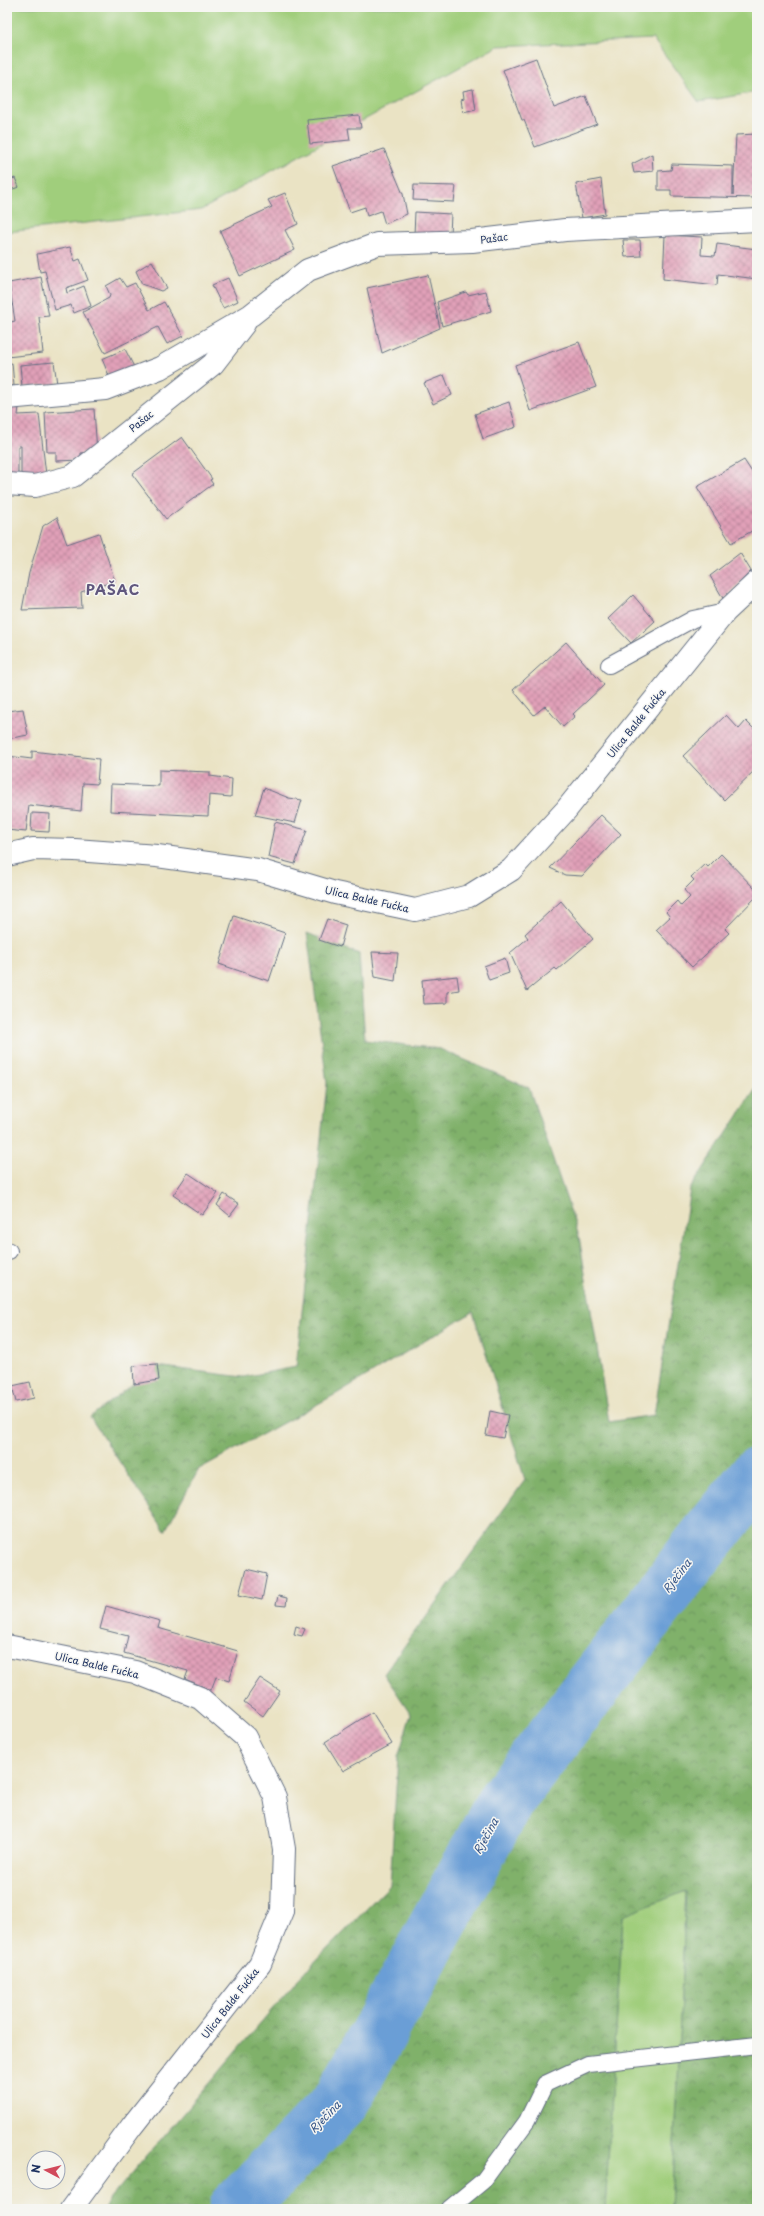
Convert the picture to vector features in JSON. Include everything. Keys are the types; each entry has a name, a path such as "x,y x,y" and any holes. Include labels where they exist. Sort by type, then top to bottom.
{"main road":[{"name":"Pašac","path":"7,398 105,389 160,368 251,315 308,270 377,244 472,241 565,230 757,220"},
{"name":"Pašac","path":"7,484 35,486 72,476 213,364 251,315"},
{"name":"Ulica Balde Fućka","path":"7,855 33,849 75,850 164,857 258,870 335,893 415,910 469,896 510,870 566,810 725,612 757,582"},
{"name":"Ulica Balde Fućka","path":"7,1646 135,1672 200,1698 244,1737 275,1797 284,1849 282,1911 260,1964 132,2126 71,2209"}],"lane":[{"path":"609,665 694,619 725,612"},
{"path":"449,2209 484,2181 527,2121 545,2084 588,2064 757,2045"}],"green space":[{"path":"7,7 757,7 757,92 699,102 653,39 498,46 201,210 7,232"},
{"path":"307,933 359,954 365,1040 440,1049 529,1088 579,1236 609,1422 654,1415 690,1189 757,1087 757,2209 671,2209 686,1891 623,1916 605,2209 104,2209 109,2200 298,1979 390,1885 398,1757 411,1714 384,1674 525,1480 473,1312 338,1393 199,1469 165,1531 90,1417 156,1366 243,1377 296,1367 327,1083"},
{"path":"686,1891 671,2209 605,2209 623,1915"}],"building":[{"path":"536,58 554,108 586,96 597,124 535,147 524,120 522,120 503,70"},
{"path":"473,89 476,110 463,113 461,99 464,98 463,91"},
{"path":"359,115 361,128 348,128 350,140 310,144 307,120"},
{"path":"757,134 757,198 671,196 671,190 658,190 658,171 671,170 672,164 733,166 733,195 736,135"},
{"path":"384,149 403,194 407,214 385,224 381,211 367,216 365,207 350,212 333,166"},
{"path":"652,154 653,171 634,173 632,164"},
{"path":"15,178 19,187 7,191 7,181"},
{"path":"601,179 605,214 582,218 576,184"},
{"path":"414,185 456,186 454,202 413,200"},
{"path":"285,193 298,224 285,230 295,250 240,276 220,231 272,207 268,200"},
{"path":"415,212 451,214 450,234 414,235"},
{"path":"665,235 702,237 701,255 715,256 717,244 757,249 757,279 718,274 717,285 663,279"},
{"path":"623,240 640,240 641,256 625,257"},
{"path":"70,247 75,261 80,259 88,280 66,288 67,293 84,286 91,306 74,313 71,305 55,310 45,271 40,272 37,254"},
{"path":"152,261 167,288 161,291 142,284 136,271"},
{"path":"428,275 440,328 382,353 367,288"},
{"path":"41,277 49,316 39,317 43,353 7,357 7,323 15,321 9,283"},
{"path":"120,278 126,287 135,283 149,310 164,302 183,336 167,344 158,327 105,353 83,312 109,298 110,295 106,286"},
{"path":"228,278 238,301 223,308 212,285"},
{"path":"486,291 491,311 442,326 437,302 466,292 468,295"},
{"path":"579,342 596,387 530,411 515,365"},
{"path":"125,349 134,367 110,378 102,359"},
{"path":"54,362 57,384 22,387 20,365"},
{"path":"12,363 14,386 7,386 7,364"},
{"path":"444,375 452,395 433,404 424,383"},
{"path":"509,402 516,427 483,439 475,414"},
{"path":"7,406 19,407 18,415 39,414 46,475 21,478 21,446 18,446 18,480 7,480"},
{"path":"94,409 97,452 81,453 81,460 56,461 56,452 47,452 45,412"},
{"path":"182,437 212,479 210,480 213,484 166,519 132,474"},
{"path":"744,460 757,480 757,528 731,543 697,487"},
{"path":"57,517 67,544 99,533 115,581 81,592 82,608 22,610 29,573 43,526"},
{"path":"740,553 751,571 724,600 710,576"},
{"path":"633,595 655,621 631,643 608,619"},
{"path":"566,642 604,685 573,714 575,716 563,727 545,706 534,715 513,690"},
{"path":"23,709 28,735 7,739 7,711"},
{"path":"726,715 739,729 746,721 757,732 757,768 724,800 683,756"},
{"path":"32,751 99,759 97,784 83,783 81,811 29,805 26,832 7,830 7,756 32,759"},
{"path":"159,770 210,772 210,776 232,779 231,797 209,795 208,816 110,811 111,784 159,786"},
{"path":"264,788 289,798 302,800 295,823 255,815"},
{"path":"32,813 50,814 49,832 31,831"},
{"path":"601,815 621,834 582,876 565,875 550,868"},
{"path":"275,822 307,830 295,864 268,857"},
{"path":"721,854 757,891 757,896 725,929 729,933 692,967 656,930 670,917 666,912 677,901 681,906 690,897 684,890 694,880 691,877 705,864 708,867"},
{"path":"561,901 593,939 557,970 555,968 527,991 510,953 528,938 525,934"},
{"path":"234,916 285,933 269,981 219,964"},
{"path":"327,919 346,925 340,947 319,940"},
{"path":"372,952 398,953 395,981 375,977"},
{"path":"505,958 509,973 489,980 484,966"},
{"path":"457,976 459,990 447,992 447,1003 424,1004 422,980"},
{"path":"188,1173 218,1193 202,1215 173,1195"},
{"path":"224,1194 239,1204 230,1216 217,1205"},
{"path":"157,1364 159,1380 134,1384 133,1366"},
{"path":"30,1382 34,1398 16,1402 12,1386"},
{"path":"490,1411 508,1415 503,1438 486,1435"},
{"path":"246,1569 267,1574 262,1600 239,1595"},
{"path":"278,1596 287,1598 286,1606 276,1605"},
{"path":"106,1606 160,1621 158,1628 238,1651 229,1681 216,1677 211,1690 185,1679 188,1671 124,1653 128,1636 100,1629"},
{"path":"296,1626 305,1629 302,1636 294,1634"},
{"path":"260,1678 280,1691 263,1716 244,1702"},
{"path":"372,1712 392,1744 343,1771 325,1742"}],"waterway":[{"name":"Rječina","path":"237,2209 342,2100 506,1800 699,1548 757,1476"}],"district":[{"name":"PAŠAC","path":"113,590"}]}
